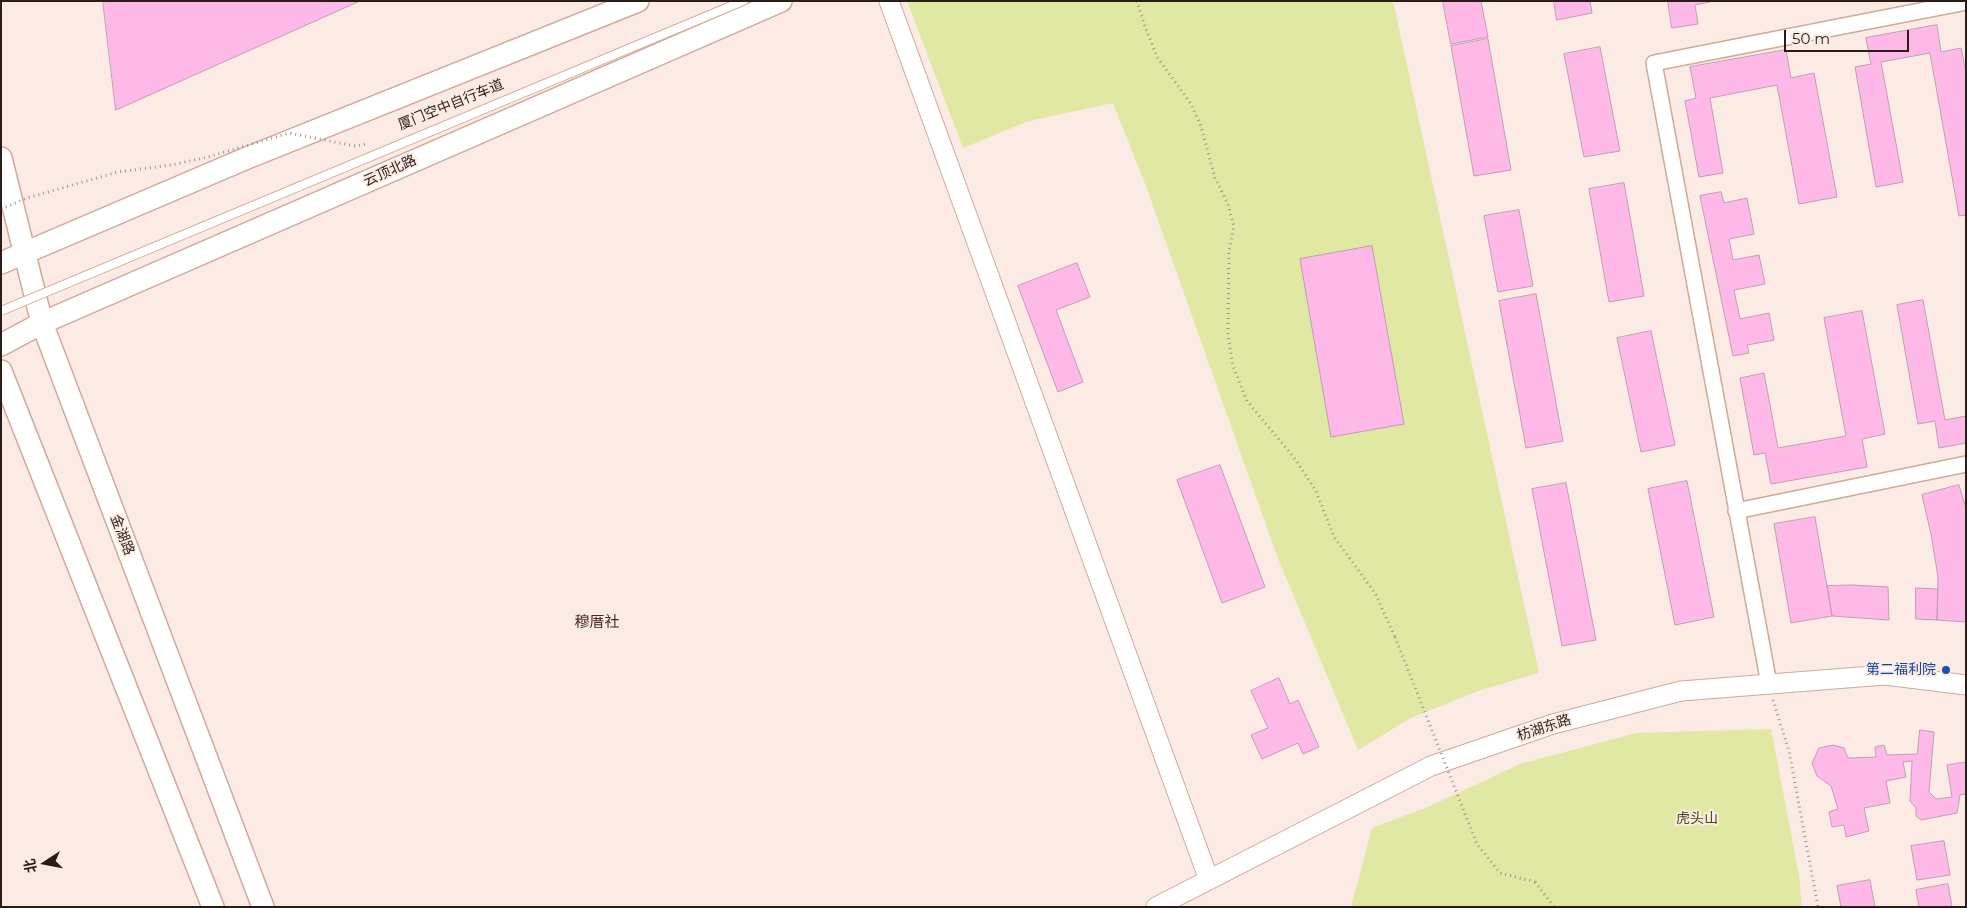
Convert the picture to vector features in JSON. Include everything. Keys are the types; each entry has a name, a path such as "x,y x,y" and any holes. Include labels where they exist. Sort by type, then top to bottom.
{"main road":[{"path":"1,263 247,158 638,1"},
{"name":"云顶北路","path":"1,345 42,323 781,1"},
{"name":"金湖路","path":"1,158 42,323 263,907"},
{"path":"1,371 213,907"}],"street":[{"path":"889,1 1209,880"},
{"path":"1769,684 1654,63 1966,2"},
{"path":"1736,511 1966,464"},
{"name":"枋湖东路","path":"1156,907 1431,766 1553,724 1681,691 1885,675 1966,685"}],"lane":[{"path":"1,311 742,1"}],"path":[{"path":"1137,1 1157,57 1191,104 1201,126 1215,178 1228,204 1234,226 1229,251 1228,335 1233,366 1247,401 1296,460 1316,492 1334,537 1375,593 1395,637 1477,844 1500,873 1535,882 1554,907"},
{"path":"1,209 27,198 118,172 171,165 208,157 289,133 355,146 375,142"},
{"path":"1769,684 1789,751 1818,907"}],"green space":[{"path":"907,1 1393,1 1539,673 1478,691 1411,718 1358,750 1277,556 1146,186 1113,103 1029,121 963,148"},
{"name":"虎头山","path":"1771,729 1799,875 1802,907 1351,907 1372,828 1430,806 1520,764 1636,733"}],"building":[{"path":"103,1 360,1 116,110"},
{"path":"1443,1 1481,1 1488,37 1451,44"},
{"path":"1554,1 1590,1 1592,13 1557,20"},
{"path":"1668,1 1714,1 1695,5 1698,24 1672,28"},
{"path":"1937,25 1941,52 1961,48 1966,72 1966,215 1959,216 1930,53 1881,62 1903,182 1876,187 1855,67 1871,64 1866,38"},
{"path":"1488,39 1511,170 1474,176 1451,46"},
{"path":"1600,47 1620,151 1584,157 1564,54"},
{"path":"1786,50 1791,78 1814,73 1837,197 1799,204 1777,85 1710,98 1723,173 1699,177 1685,101 1696,98 1690,67"},
{"path":"1624,183 1644,296 1609,302 1589,189"},
{"path":"1721,192 1724,203 1747,198 1754,234 1729,239 1733,260 1759,255 1765,284 1734,290 1740,319 1769,313 1774,340 1747,345 1749,353 1733,356 1700,196"},
{"path":"1519,210 1533,286 1498,292 1484,216"},
{"path":"1372,246 1404,424 1331,437 1300,259"},
{"path":"1077,263 1090,297 1056,310 1083,382 1058,392 1018,286"},
{"path":"1536,294 1563,441 1526,448 1499,301"},
{"path":"1923,300 1945,420 1966,416 1966,443 1939,448 1935,421 1918,424 1897,305"},
{"path":"1862,311 1885,434 1862,439 1867,467 1771,484 1765,453 1754,455 1740,378 1764,373 1778,448 1846,436 1824,318"},
{"path":"1651,331 1675,445 1641,452 1617,338"},
{"path":"1220,465 1265,587 1222,603 1177,480"},
{"path":"1687,481 1714,617 1675,625 1648,489"},
{"path":"1566,483 1596,640 1562,646 1532,489"},
{"path":"1959,485 1966,508 1966,622 1937,620 1938,577 1922,495"},
{"path":"1815,517 1832,616 1791,623 1774,524"},
{"path":"1827,586 1888,587 1889,620 1832,616"},
{"path":"1916,588 1938,589 1937,620 1916,619"},
{"path":"1279,678 1290,704 1298,700 1319,747 1303,754 1298,743 1262,759 1251,735 1268,728 1251,691"},
{"path":"1920,730 1934,732 1929,792 1936,799 1952,797 1947,765 1966,762 1966,794 1960,795 1957,813 1921,820 1916,816 1916,808 1910,801 1912,761 1903,762 1906,777 1886,781 1890,803 1864,808 1869,831 1846,837 1844,825 1832,827 1829,812 1838,809 1831,786 1817,776 1812,763 1819,748 1833,745 1844,748 1848,758 1876,757 1875,747 1884,745 1887,755 1917,754"},
{"path":"1944,841 1950,875 1917,880 1911,846"},
{"path":"1870,880 1875,907 1841,907 1837,886"},
{"path":"1948,884 1952,907 1919,907 1916,890"}],"place":[{"name":"第二福利院","path":"1946,670"}],"district":[{"name":"穆厝社","path":"597,623"}]}
